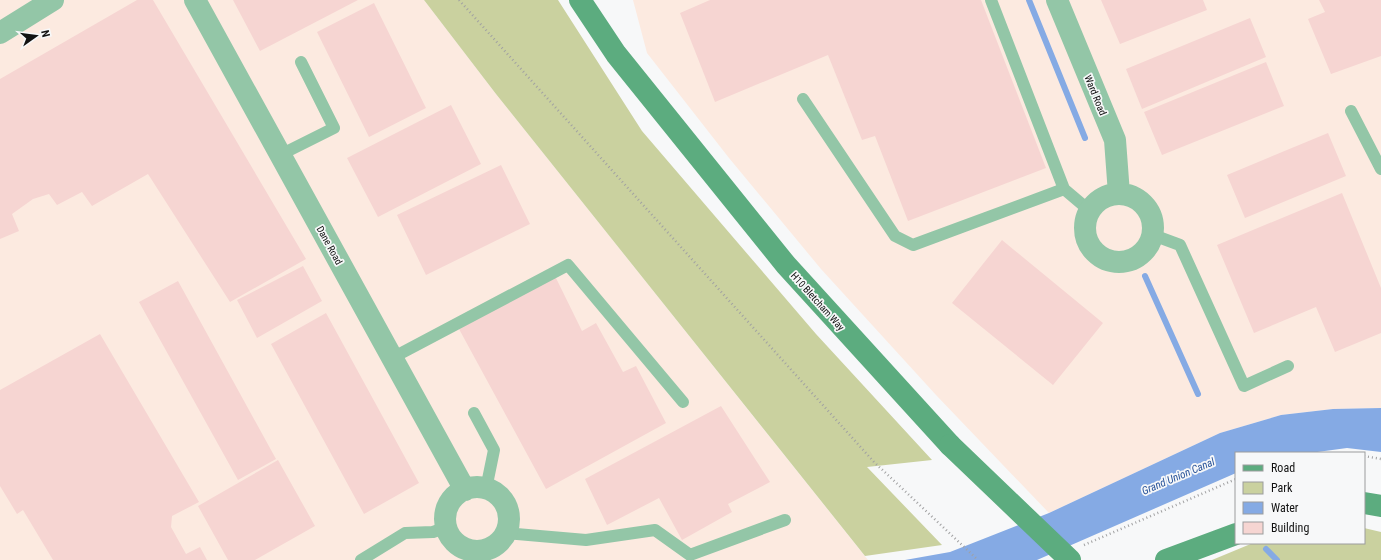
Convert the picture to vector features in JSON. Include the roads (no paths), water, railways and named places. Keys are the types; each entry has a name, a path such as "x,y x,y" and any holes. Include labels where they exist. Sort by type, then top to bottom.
{"street":[{"path":"0,33 54,0"},
{"name":"Dane Road","path":"195,0 465,490"},
{"name":"H10 Bletcham Way","path":"580,0 590,10 616,54 786,265 950,446 1076,553"},
{"name":"Ward Road","path":"1057,0 1115,140 1119,194"},
{"path":"1119,194 1129,195 1138,200 1146,207 1151,215 1154,225 1153,235 1148,246 1141,255 1130,261 1118,263 1107,260 1097,254 1087,239 1085,222 1090,211 1097,202 1108,196 1119,194"},
{"path":"476,487 486,489 496,494 504,502 508,512 509,523 506,533 499,542 490,548 480,551 469,550 459,545 451,537 447,527 446,518 451,501 465,490 476,487"},
{"path":"1365,504 1381,506"},
{"path":"1166,560 1235,534"}],"lane":[{"path":"991,0 1064,189 1090,211"},
{"path":"280,155 334,128 301,62"},
{"path":"803,99 895,236 913,245 1064,189"},
{"path":"1351,111 1381,169"},
{"path":"1153,235 1180,245 1244,386 1288,366"},
{"path":"392,358 568,265 683,402"},
{"path":"474,414 494,450 486,489"},
{"path":"506,533 586,540 655,530 690,555 785,520"},
{"path":"361,560 405,533 432,532 447,527"}],"water":[{"name":"Grand Union Canal","path":"1381,408 1381,452 1347,448 1317,452 1235,452 1235,473 1037,560 905,560 950,552 1049,513 1220,433 1281,415 1333,409"}],"waterway":[{"path":"1029,0 1085,138"},
{"path":"1145,276 1198,394"},
{"path":"1266,549 1277,560"}]}
